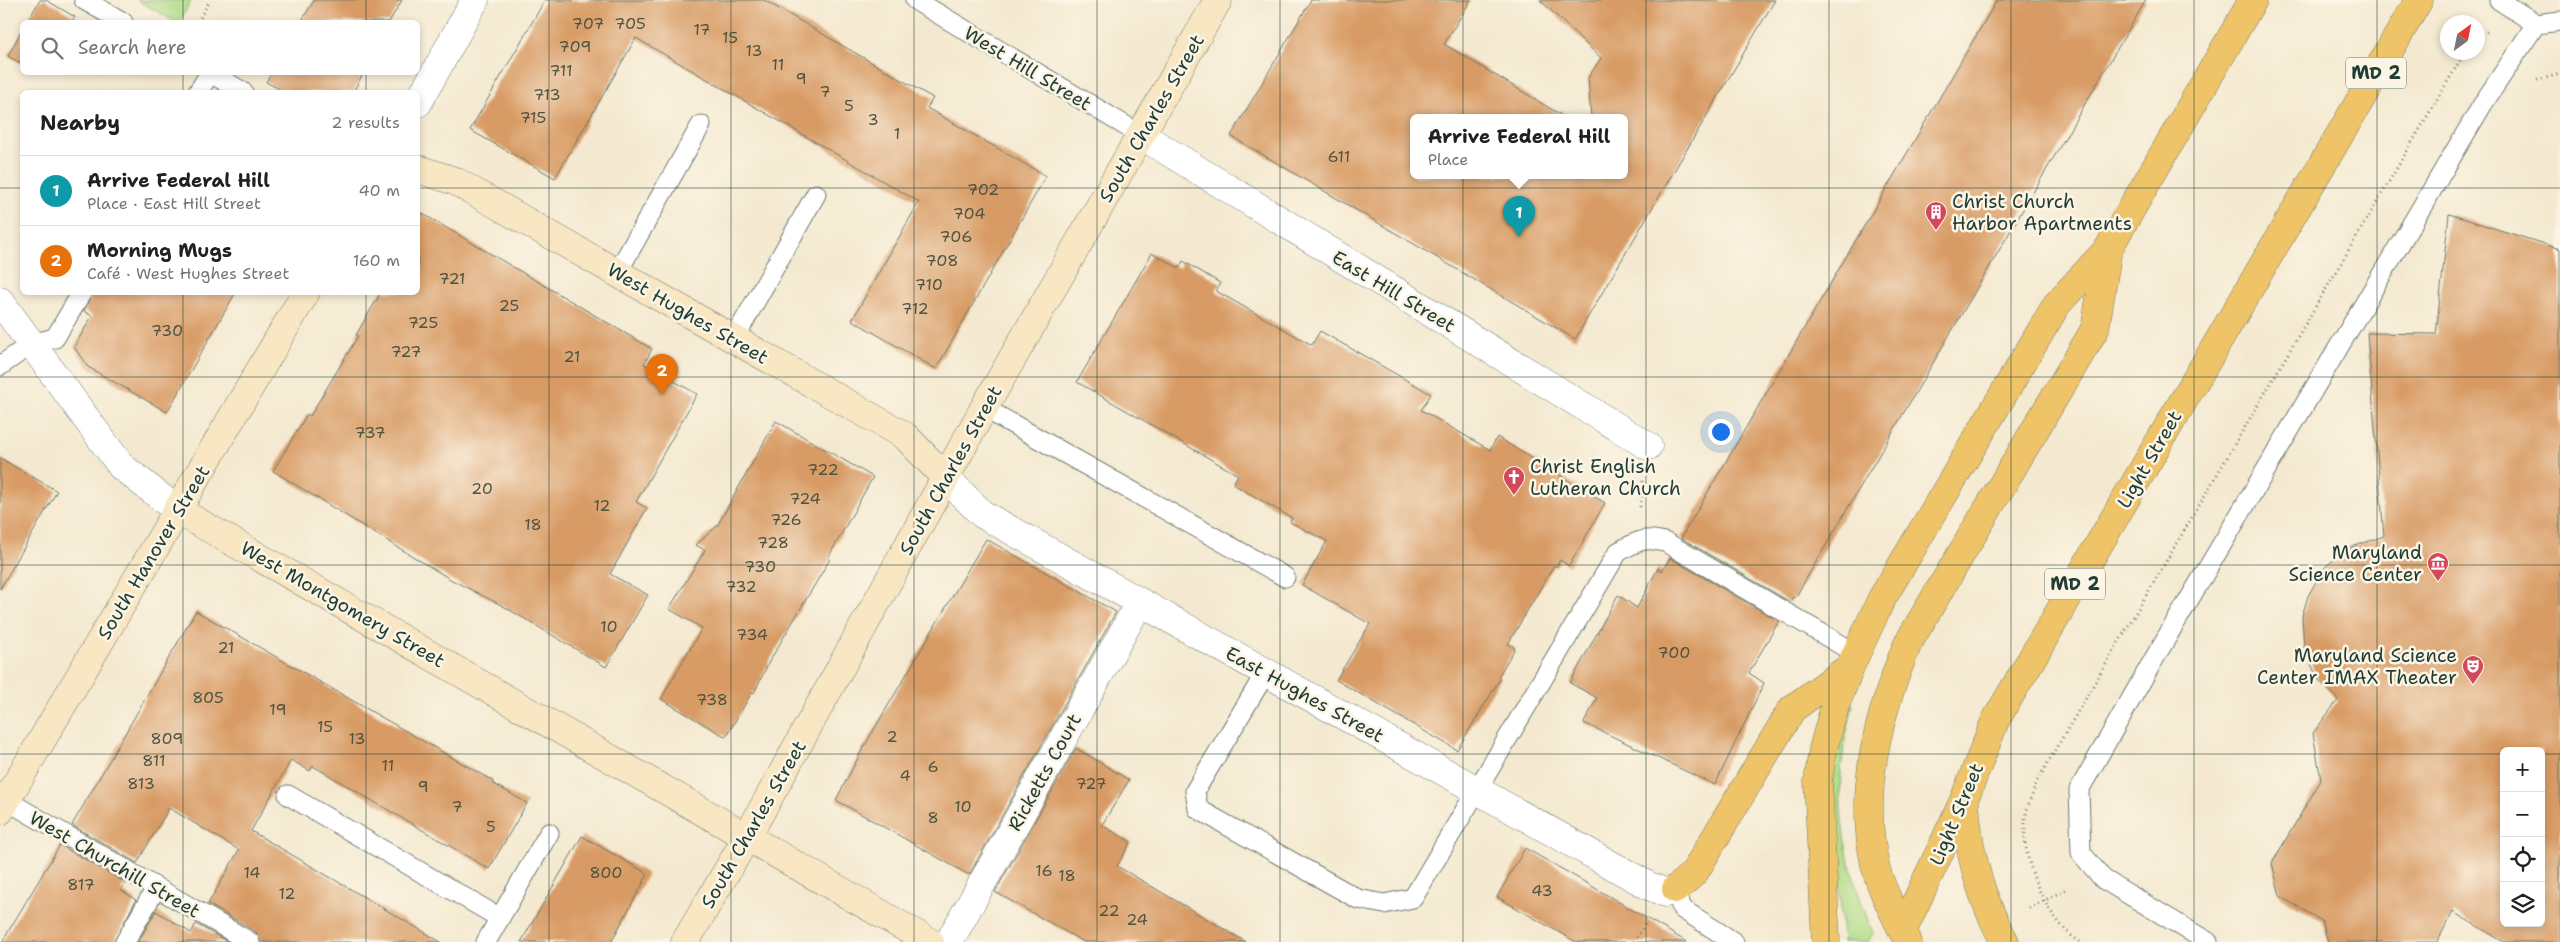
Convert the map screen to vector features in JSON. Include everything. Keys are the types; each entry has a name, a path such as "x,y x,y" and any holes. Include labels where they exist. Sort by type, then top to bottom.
{"main road":[{"name":"South Charles Street","path":"685,942 747,836 984,408 1218,0"},
{"name":"Light Street","path":"1826,942 1818,781 1823,749 1835,706 1852,660 1881,600 2056,304 2108,249 2253,0"},
{"name":"Light Street","path":"1903,938 1964,800 1995,721 2419,0"},
{"name":"West Hughes Street","path":"420,171 455,181 905,436 945,477"},
{"name":"Light Street","path":"1903,938 1881,880 1871,842 1869,782 1876,731 1892,682 1908,643 2095,329 2108,249"},
{"name":"South Hanover Street","path":"3,806 304,295"},
{"name":"West Montgomery Street","path":"177,510 930,942"},
{"path":"1676,889 1694,873 1792,709 1852,660"},
{"path":"1964,800 1967,837 1980,888 2005,942"}],"street":[{"path":"420,99 476,0"},
{"name":"East Hill Street","path":"1141,135 1648,446"},
{"name":"West Montgomery Street","path":"0,301 121,466 177,510"},
{"name":"East Hughes Street","path":"945,477 982,514 1649,886 1666,893 1676,889"},
{"name":"Ricketts Court","path":"949,942 1140,602"}],"lane":[{"path":"84,0 119,20"},
{"name":"West Hill Street","path":"915,0 1141,135"},
{"path":"2499,0 2536,24 2560,21"},
{"path":"2208,942 2103,880 2081,853 2078,790 2479,110 2536,24"},
{"path":"199,90 208,75"},
{"path":"213,75 239,90"},
{"path":"618,273 701,124"},
{"path":"734,339 816,194"},
{"path":"0,366 31,344 55,338 80,295"},
{"path":"984,408 1285,577"},
{"path":"1266,672 1195,791 1198,809 1358,899 1384,904 1413,898 1618,552 1635,542 1652,538 1668,543 1852,660"},
{"path":"288,795 500,918"},
{"name":"West Churchill Street","path":"3,806 156,888 250,942"},
{"path":"486,942 549,833"},
{"path":"125,942 156,888"},
{"path":"1676,889 1682,909 1734,942"}],"path":[{"path":"199,20 210,0"},
{"path":"2534,81 2560,74"},
{"path":"1635,542 1648,446"},
{"path":"2026,909 2066,888 2071,893"},
{"path":"1634,942 1647,921"}],"green space":[{"path":"137,0 192,0 180,20 172,20"},
{"path":"1848,702 1852,703 1853,706 1842,766 1840,794 1842,821 1853,876 1873,933 1868,942 1843,942 1831,764"}],"building":[{"path":"40,0 46,0 75,17 73,20 28,20"},
{"path":"314,0 402,0 390,20 302,20"},
{"path":"545,0 764,0 933,98 927,108 1046,176 936,369 852,320 919,202 636,38 555,178 470,130"},
{"path":"1311,0 1471,0 1444,44 1559,114 1410,114 1410,179 1628,179 1628,114 1591,114 1588,78 1601,58 1540,0 1775,0 1575,339 1231,136"},
{"name":"Christ Church Harbor Apartments","path":"1997,0 2146,0 1795,598 1793,597 1790,602 1681,538"},
{"path":"20,34 20,63 8,56"},
{"path":"270,75 362,75 354,90 281,90 266,82"},
{"path":"420,212 652,349 644,364 697,394 636,502 647,508 610,574 648,595 606,667 503,606 450,579 273,471 307,414 310,416 358,336 356,335 379,295 420,295"},
{"name":"Maryland Science Center","path":"2449,214 2560,249 2560,942 2504,942 2453,912 2437,942 2328,942 2322,921 2280,896 2272,863 2321,780 2313,733 2338,700 2317,678 2304,647 2302,616 2308,596 2323,569 2346,549 2384,536 2367,333 2436,334"},
{"name":"Christ English Lutheran Church","path":"1152,253 1179,268 1183,261 1220,283 1216,291 1312,345 1320,331 1431,394 1421,410 1490,450 1497,437 1605,503 1569,566 1560,560 1556,567 1554,565 1508,644 1515,648 1498,677 1500,679 1457,750 1336,680 1370,624 1302,585 1327,541 1290,522 1292,518 1233,484 1238,475 1077,382"},
{"path":"92,295 234,295 167,412 88,367 74,347 92,316 84,311"},
{"path":"776,421 873,477 828,558 830,559 769,662 754,693 752,692 726,737 661,699 702,628 669,609 705,550 696,545 717,526"},
{"path":"0,458 57,491 0,589"},
{"path":"986,539 1116,612 969,875 836,800 862,750"},
{"path":"1670,558 1779,621 1749,673 1764,683 1715,785 1584,723 1597,698 1570,683 1618,595 1637,608 1658,568 1662,571"},
{"path":"196,611 493,781 492,783 527,803 489,869 313,766 310,771 291,760 251,831 441,942 261,942 256,932 208,904 239,850 169,808 137,863 72,825"},
{"path":"1076,748 1129,780 1102,825 1131,842 1117,866 1246,942 1084,942 995,892"},
{"path":"582,836 648,874 611,942 521,942"},
{"path":"60,845 126,883 121,890 136,900 114,942 2,942"},
{"path":"1525,848 1687,942 1576,942 1497,897"},
{"path":"156,911 191,933 196,924 228,942 138,942"}],"place":[{"name":"Christ Church Harbor Apartments","path":"1936,231"},
{"name":"Arrive Federal Hill","path":"1519,237"},
{"name":"Morning Mugs","path":"662,395"},
{"name":"Christ English Lutheran Church","path":"1514,496"},
{"name":"Maryland Science Center","path":"2438,582"},
{"name":"Maryland Science Center IMAX Theater","path":"2473,685"}]}
